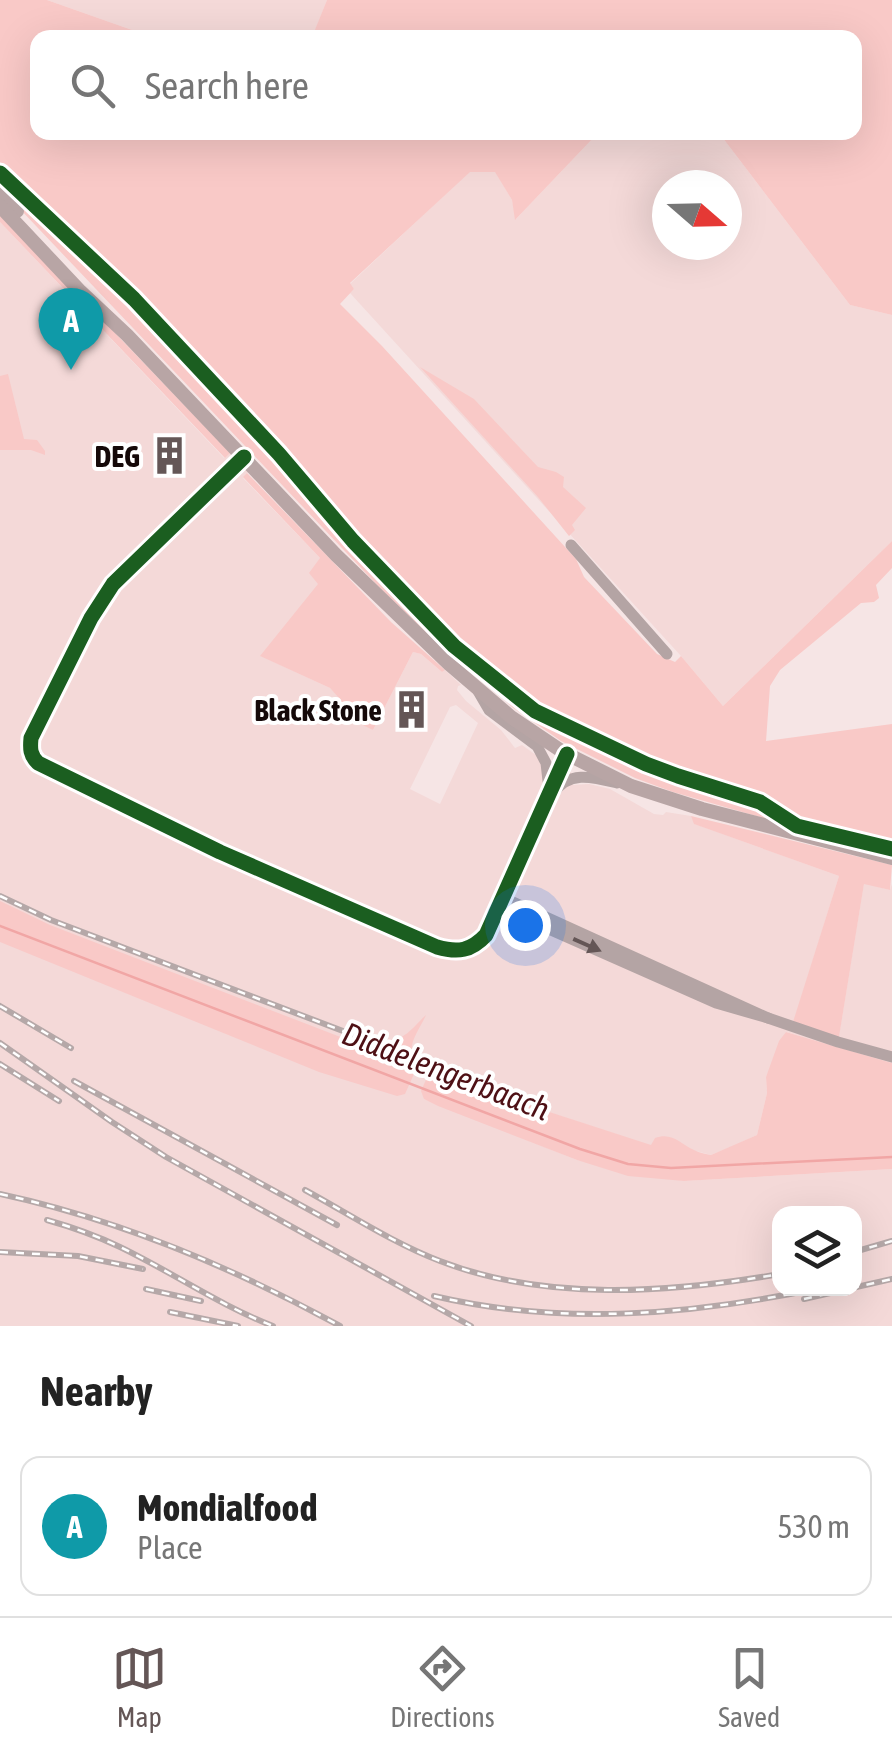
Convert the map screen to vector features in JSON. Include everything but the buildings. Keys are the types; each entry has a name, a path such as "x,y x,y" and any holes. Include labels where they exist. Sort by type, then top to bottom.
{"main road":[{"path":"0,193 127,335"},
{"path":"0,206 336,555 511,717 565,753 630,786 702,810 892,858"}],"street":[{"path":"244,458 113,584 90,618 32,738 32,757 38,764 220,852 452,951 478,944 486,934 558,785 586,776 630,786"},
{"path":"571,545 667,654"},
{"path":"476,687 489,710 544,756 548,782"},
{"path":"565,753 502,900 492,904 548,782 565,753"},
{"path":"502,900 716,1003 892,1057"}],"shaded area":[{"path":"0,0 47,0 132,30 30,30 30,140 591,140 515,220 512,200 495,172 470,172 350,283 354,289 340,304 576,559 584,577 657,654 675,662 681,656 723,706 892,541 892,568 876,585 879,598 861,603 780,670 770,686 766,741 892,724 892,849 791,826 635,778 561,741 512,707 474,670 454,659 379,587 0,188 0,176 97,264 0,169"},
{"path":"47,0 327,0 315,30 132,30"},
{"path":"327,0 892,0 892,315 850,305 724,140 862,140 862,30 315,30"},
{"path":"591,140 724,140 850,305 892,315 892,541 723,706 350,293 354,289 350,284 470,171 495,171 512,200 516,219"},
{"path":"0,213 230,453 225,458 0,222"},
{"path":"0,222 224,458 235,448 253,467 243,478 320,558 319,584 261,656 330,688 373,730 413,652 421,654 461,685 457,690 466,701 501,730 515,748 522,745 542,763 571,772 573,785 610,789 654,814 691,816 695,824 839,876 794,1021 839,1036 864,883 890,890 892,884 892,1063 786,1032 766,1077 767,1093 757,1135 711,1155 652,1146 429,1073 424,1099 577,1160 684,1181 892,1169 892,1326 0,1326","holes":["456,705 478,723 440,804 410,789 450,707"]},
{"path":"420,367 474,399 538,467 564,477 563,487 586,508 572,525 575,530 569,536 538,497"},
{"path":"8,374 24,439 37,440 45,455 31,450 0,450 0,376"},
{"path":"247,473 391,622 445,670 442,672 413,652 373,730 344,716 339,698 330,688 260,656 318,584 309,573 320,558 243,477"},
{"path":"691,816 892,865 890,890 864,884 839,1037 793,1022 839,876 694,824"},
{"path":"0,901 50,925 382,1053 383,1042 403,1036 426,1015 412,1046 418,1065 405,1094 397,1096 319,1072 0,942"},
{"path":"786,1032 892,1063 892,1169 684,1181 628,1176 438,1106 424,1099 421,1091 429,1073 651,1145 655,1138 667,1136 711,1155 757,1135 767,1093 766,1077"}],"waterway":[{"name":"Diddelengerbaach","path":"0,926 628,1164 671,1168 892,1157"}],"railway":[{"path":"0,896 51,920 385,1047"},
{"path":"0,1006 71,1048"},
{"path":"0,1043 166,1157 471,1326"},
{"path":"0,1064 59,1101"},
{"path":"74,1081 337,1225"},
{"path":"305,1190 423,1254 480,1274 522,1283 608,1290 652,1289 772,1275"},
{"path":"0,1194 89,1217 175,1248 340,1326"},
{"path":"47,1220 120,1247 273,1326"},
{"path":"862,1250 892,1241"},
{"path":"0,1252 78,1256 143,1269"},
{"path":"804,1299 892,1279"},
{"path":"146,1289 201,1301"},
{"path":"434,1296 578,1314 676,1310 777,1296"},
{"path":"170,1312 238,1326"}],"cycle path":[{"path":"0,173 134,299 279,454 353,541 454,646 535,711 646,764 760,802 797,826 892,849"},
{"path":"244,457 113,584 91,618 31,738 31,752 38,763 220,852 437,947 458,950 486,935 567,754"}],"place":[{"name":"Mondialfood","path":"71,370"},
{"name":"DEG","path":"170,456"},
{"name":"Black Stone","path":"412,710"}]}
